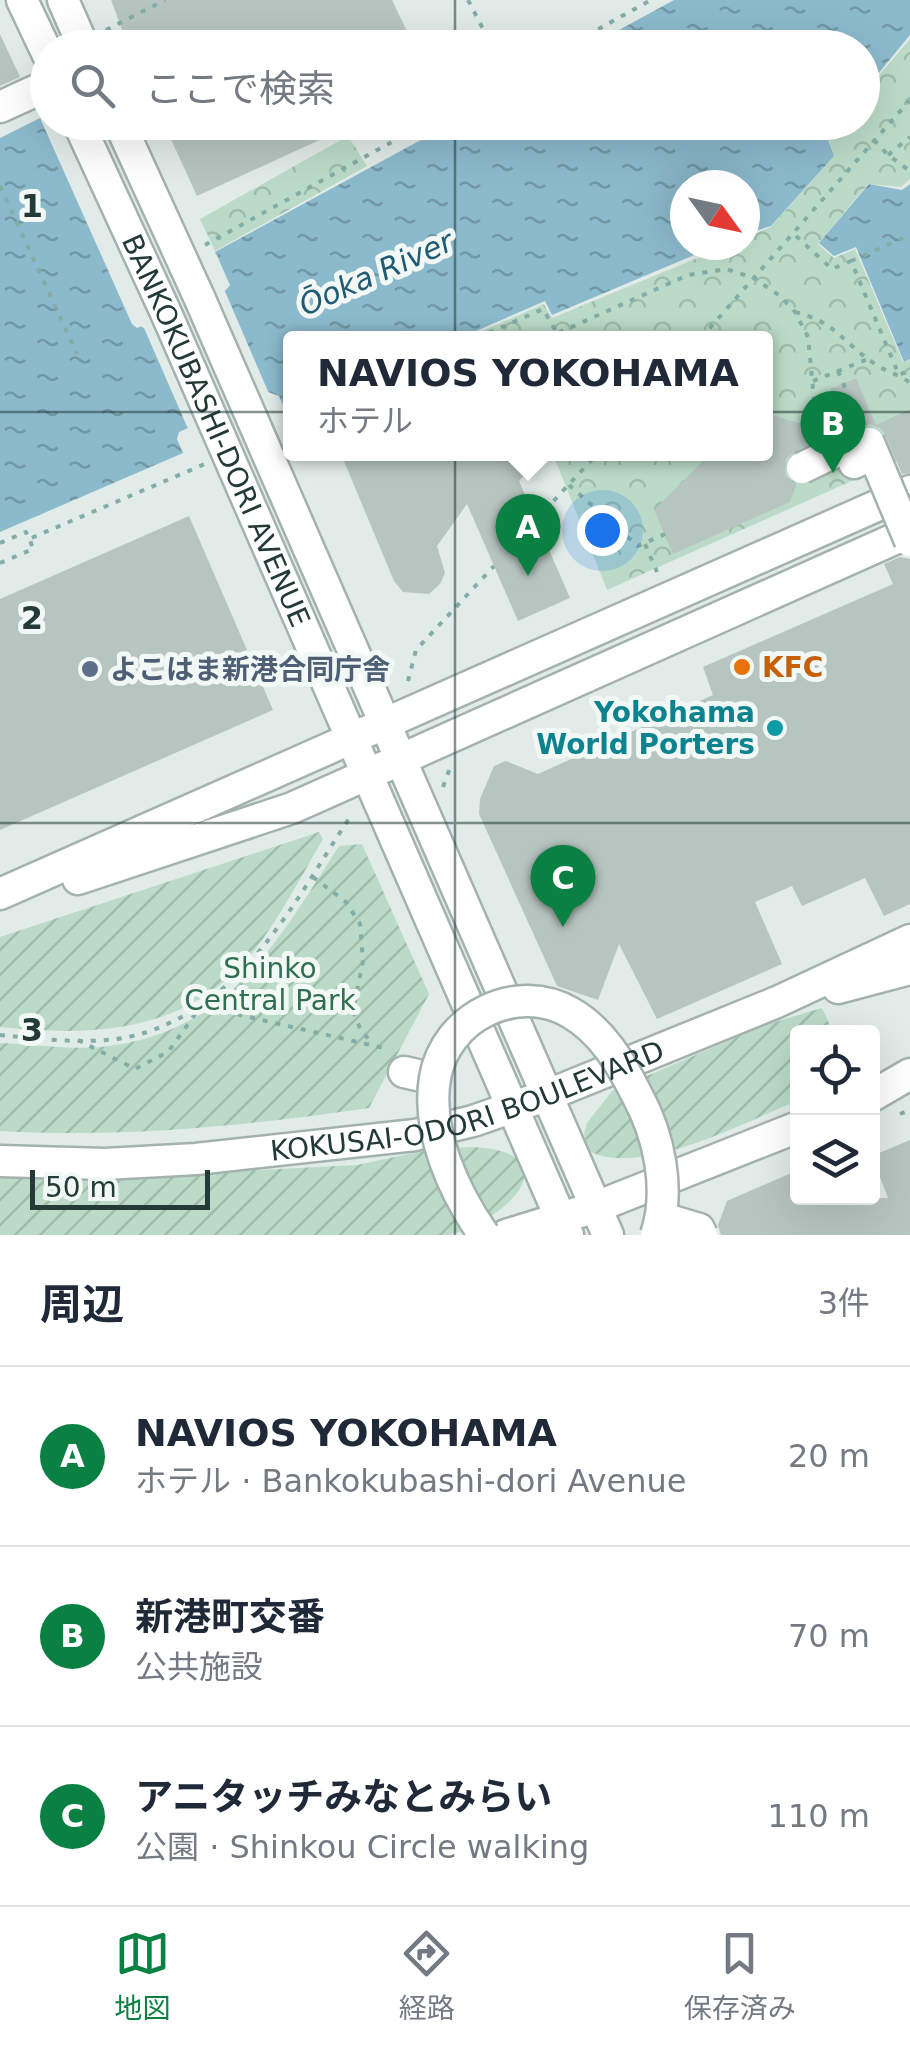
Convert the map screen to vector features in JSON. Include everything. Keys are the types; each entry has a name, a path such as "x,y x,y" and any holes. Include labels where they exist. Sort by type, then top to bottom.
{"street":[{"path":"22,0 36,30"},
{"path":"62,0 85,30"},
{"path":"0,107 30,93"},
{"name":"BANKOKUBASHI-DORI AVENUE","path":"86,140 166,313 565,1227"},
{"name":"BANKOKUBASHI-DORI AVENUE","path":"127,140 400,759"},
{"path":"802,468 847,446 854,463 871,448 910,541"},
{"path":"0,894 910,491"},
{"path":"0,904 275,814 910,532"},
{"path":"400,759 608,1235"},
{"name":"KOKUSAI-ODORI BOULEVARD","path":"0,1161 105,1164 300,1149 414,1135 548,1095 777,1002 910,940"},
{"path":"777,1002 910,969"},
{"path":"484,1235 448,1168 436,1120 435,1079 458,1032 488,1008 538,1000 579,1005 611,1050 644,1106 653,1130 662,1178 659,1226 699,1229 702,1235"},
{"path":"400,1062 435,1079"},
{"path":"880,1092 910,1078"},
{"path":"506,1235 565,1227 596,1207 790,1129"}],"path":[{"path":"111,30 165,0"},
{"path":"468,0 484,30"},
{"path":"596,30 650,0"},
{"path":"880,133 910,100"},
{"path":"888,155 910,137"},
{"path":"200,248 395,140"},
{"path":"707,331 874,140 910,170"},
{"path":"0,186 78,354"},
{"path":"796,232 832,269 910,235"},
{"path":"851,260 900,374 910,383"},
{"path":"565,331 688,275 726,270 754,278 795,312 808,337 814,399"},
{"path":"493,331 543,309 556,331"},
{"path":"795,312 822,319 880,368 900,374 910,370"},
{"path":"814,382 868,359"},
{"path":"838,371 871,448"},
{"path":"30,539 227,454"},
{"path":"536,520 591,461"},
{"path":"569,485 638,546 665,534"},
{"path":"0,543 26,532 32,549 0,564"},
{"path":"644,544 660,579"},
{"path":"408,680 416,650 494,566"},
{"path":"441,796 446,771 458,760"},
{"path":"0,1035 76,1039 142,1034 201,1006 234,982 258,956 350,818"},
{"path":"311,876 346,902 360,924 363,961 354,1011 372,1044"},
{"path":"76,1039 135,1069 168,1052 201,1006"},
{"path":"201,1006 372,1044 400,1062"}],"green space":[{"path":"910,39 910,179 901,187 868,184 818,244 834,258 855,249 903,362 910,360 910,455 607,590 556,461 773,461 773,331 482,331 544,304 552,318 693,260 760,260 760,232 771,227 834,156 829,140 880,140 880,74"},
{"path":"341,140 351,140 367,166 215,251 200,219"},
{"path":"319,832 323,839 264,938 228,978 200,999 170,1014 105,1029 0,1027 0,937"},
{"name":"Shinko Central Park","path":"362,844 429,994 369,1108 185,1129 93,1133 0,1131 0,1043 101,1047 145,1039 183,1024 216,1003 270,949 339,846"},
{"path":"822,1008 830,1025 790,1025 790,1104 723,1133 664,1152 611,1157 589,1151 584,1134 587,1123 612,1091 765,1025"},
{"path":"472,1147 503,1152 520,1161 525,1173 509,1202 471,1227 449,1235 0,1235 0,1174 178,1174 357,1165 433,1149"}],"water":[{"path":"674,0 910,0 910,35 880,71 880,30 619,30"},
{"name":"Ōoka River","path":"30,123 30,140 50,140 137,328 226,290 230,285 215,252 421,140 828,140 834,156 771,226 760,229 760,170 670,170 670,260 682,260 552,315 545,301 476,331 283,331 283,405 279,396 268,392 179,432 177,439 183,453 0,532 0,138"},
{"path":"869,184 902,190 910,184 910,359 904,362 856,247 834,256 819,243"}],"pier":[{"path":"217,255 228,283 224,289 270,396 277,397 282,408 268,397 185,435 189,431 144,328 135,324 124,300 127,299 138,322 223,286 212,257"}],"building":[{"path":"111,0 392,0 406,30 122,30"},
{"path":"0,34 20,77 0,86"},
{"path":"171,140 320,140 197,196"},
{"path":"856,378 876,425 910,409 910,473 902,474 880,428 870,424 856,430 846,428 830,389"},
{"path":"773,415 815,428 810,443 786,458 785,475 796,485 790,502 673,554 654,510 703,461 773,461"},
{"path":"344,461 537,461 519,481 570,598 518,621 467,504 437,546 445,573 440,584 429,594 403,592 394,581"},
{"name":"よこはま新港合同庁舎","path":"189,516 273,710 0,830 0,599"},
{"name":"Yokohama World Porters","path":"900,557 910,559 910,904 884,916 865,878 802,906 792,886 755,902 782,964 657,1019 619,944 598,1000 557,986 479,814 480,799 494,766 506,761 538,774 713,695 703,667 893,584 884,564"},
{"path":"910,1140 910,1235 721,1235 718,1225 727,1201 790,1173 790,1205 880,1205 880,1198 888,1198 880,1177 880,1153"}],"place":[{"name":"新港町交番","path":"833,473"},
{"name":"NAVIOS YOKOHAMA","path":"528,576"},
{"name":"KFC","path":"742,667"},
{"name":"よこはま新港合同庁舎","path":"90,669"},
{"name":"Yokohama World Porters","path":"775,728"},
{"name":"アニタッチみなとみらい","path":"563,927"}]}
